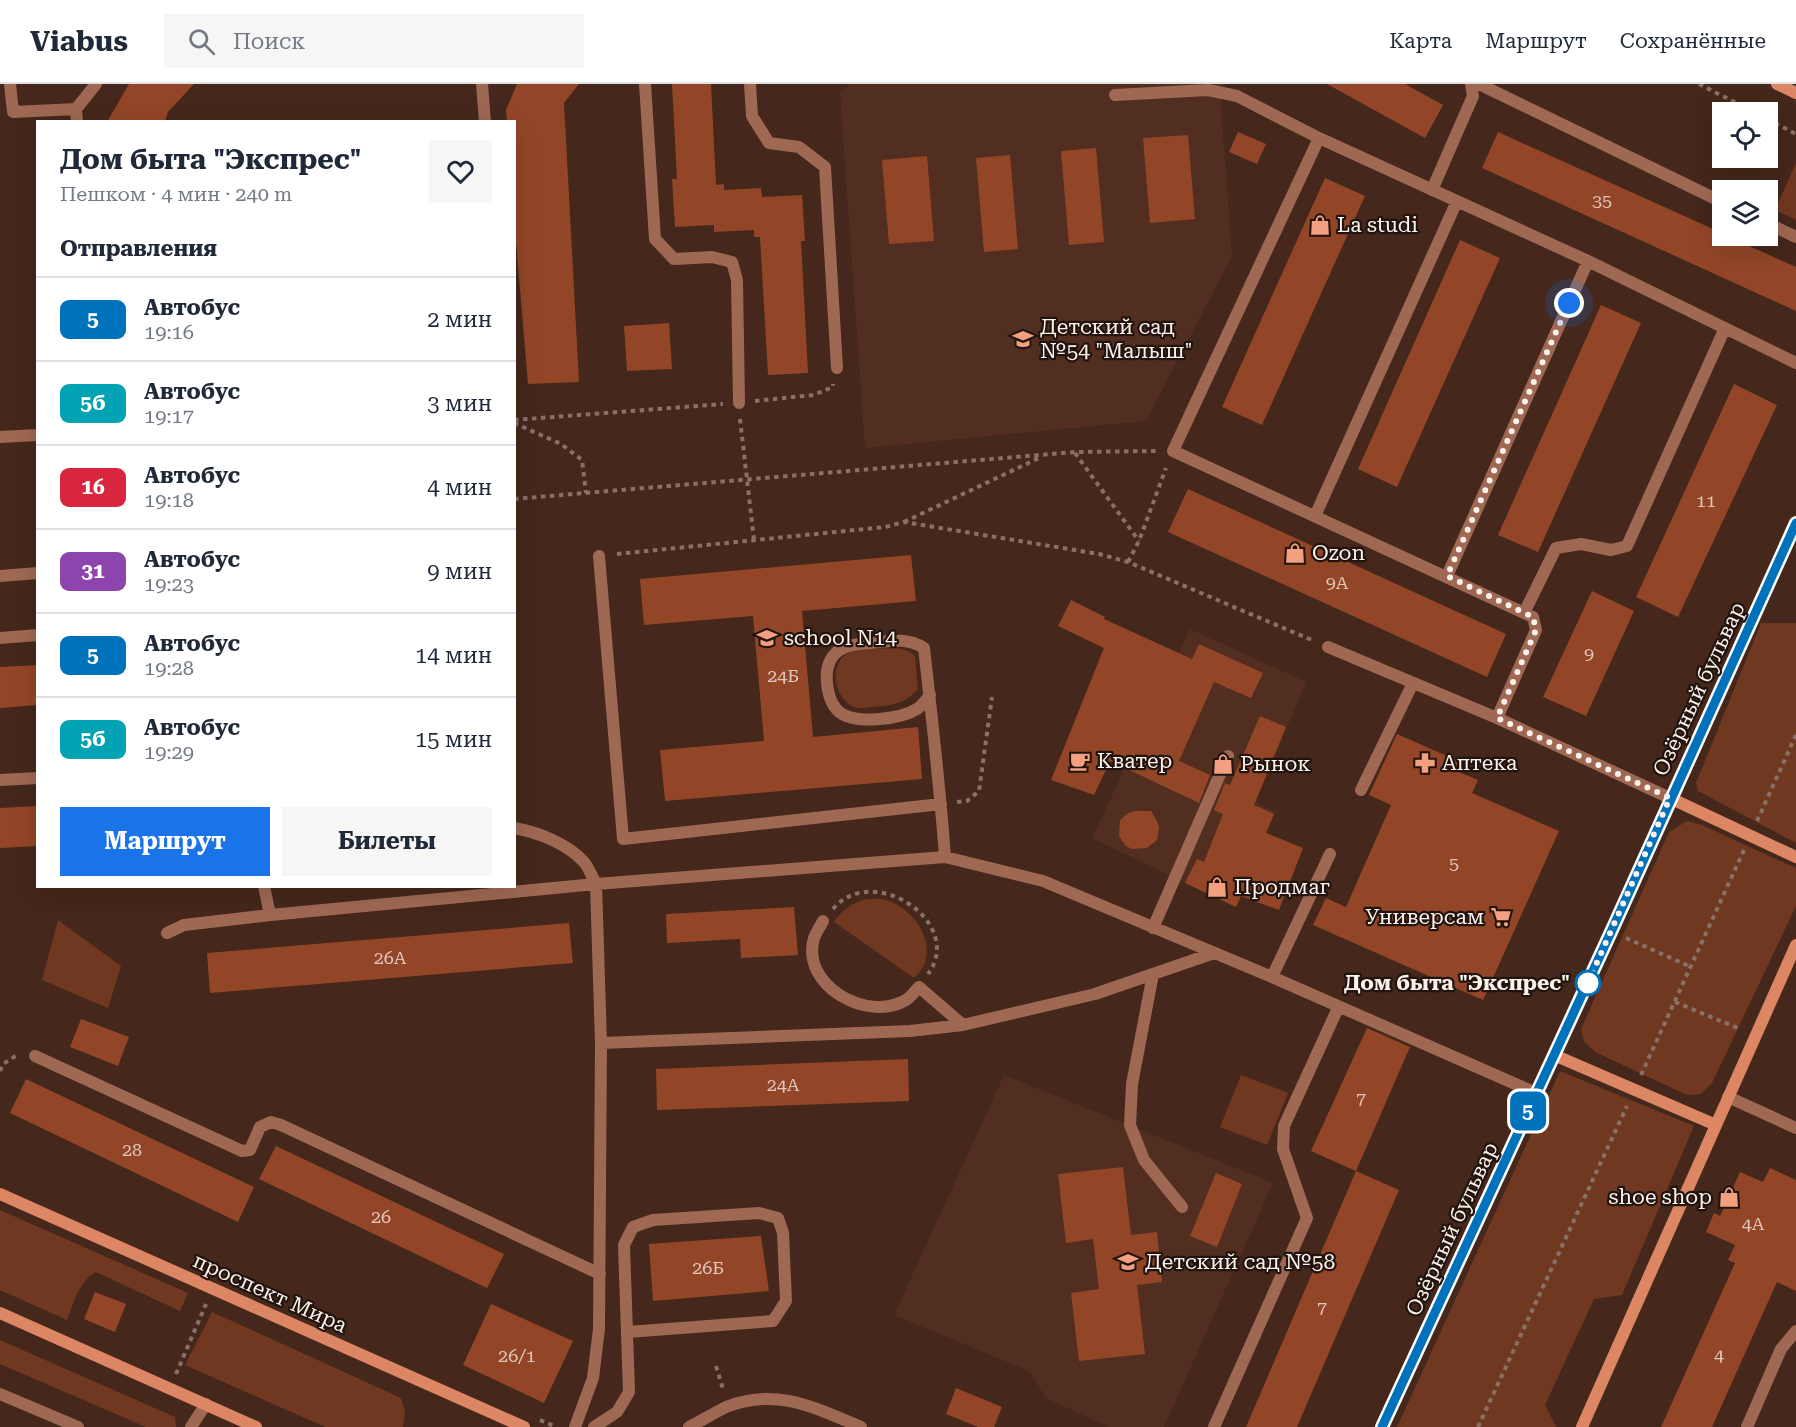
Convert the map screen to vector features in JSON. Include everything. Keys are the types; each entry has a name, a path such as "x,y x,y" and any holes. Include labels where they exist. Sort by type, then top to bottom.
{"street":[{"path":"1777,84 1796,93"},
{"name":"Озёрный бульвар","path":"1382,1427 1611,932 1796,523"},
{"path":"1670,798 1796,857"},
{"path":"1582,1427 1796,945"},
{"path":"1554,1055 1716,1125"},
{"name":"проспект Мира","path":"0,1194 524,1427"},
{"path":"0,1313 256,1427"}],"lane":[{"path":"10,84 13,112 76,115 96,84"},
{"path":"482,84 484,120"},
{"path":"645,84 655,239 674,259 712,257 732,262 737,280 739,403"},
{"path":"750,84 752,116 769,143 799,147 825,167 837,369"},
{"path":"1432,190 1473,96 1471,84"},
{"path":"1479,84 1712,197"},
{"path":"1115,95 1208,90 1237,96 1319,138 1588,261 1796,363"},
{"path":"1319,138 1173,451 1533,617 1536,630 1497,718"},
{"path":"1315,516 1456,201"},
{"path":"1778,228 1796,237"},
{"path":"1447,576 1588,261"},
{"path":"1525,612 1556,548 1581,544 1611,550 1627,546 1725,328"},
{"path":"0,437 36,435"},
{"path":"598,556 623,838 941,804"},
{"path":"0,576 36,573"},
{"path":"0,638 36,635"},
{"path":"930,696 919,708 903,716 859,720 840,713 828,693 826,675 834,655 849,645 903,640 916,643 924,648 930,696 941,804 945,856"},
{"path":"1328,647 1497,718 1670,798"},
{"path":"1361,790 1413,683"},
{"path":"1154,928 1228,756"},
{"path":"0,780 36,778"},
{"path":"516,828 534,832 566,848 584,862 596,884 601,1043 599,1329 592,1378 575,1427"},
{"path":"1272,977 1330,855"},
{"path":"167,933 184,925 270,915 596,884 945,856 1043,881 1272,977 1338,1008 1536,1093"},
{"path":"264,888 270,915"},
{"path":"823,921 814,939 813,956 819,974 834,991 850,1002 869,1008 889,1006 906,1000 919,987 963,1025"},
{"path":"601,1043 910,1031 963,1025 1095,994 1214,953"},
{"path":"1153,974 1132,1084 1130,1125 1144,1160 1182,1207"},
{"path":"1214,1427 1307,1218 1282,1149 1284,1126 1338,1008"},
{"path":"35,1056 242,1151 250,1150 261,1127 271,1122 281,1125 600,1274"},
{"path":"1728,1098 1796,1128"},
{"path":"594,1427 617,1412 629,1392 624,1245 633,1227 652,1220 759,1214 778,1218 783,1233 786,1301 773,1321 628,1332"},
{"path":"1747,1427 1781,1349 1796,1331"},
{"path":"0,1394 78,1427"},
{"path":"689,1427 727,1407 766,1398 800,1402 861,1427"},
{"path":"191,1427 206,1404"}],"path":[{"path":"1700,84 1735,102"},
{"path":"1778,125 1796,134"},
{"path":"516,422 813,395 833,387 837,369"},
{"path":"739,403 754,540"},
{"path":"516,423 561,444 582,460 586,493"},
{"path":"516,499 1045,455 1173,451 1139,541 1128,562"},
{"path":"1075,453 1139,541"},
{"path":"598,556 885,527 904,522 1045,455"},
{"path":"904,522 1100,554 1128,562 1328,647"},
{"path":"941,804 967,801 979,791 992,697"},
{"path":"1478,1427 1796,735"},
{"path":"823,921 838,903 853,895 868,892 888,893 904,900 929,922 938,952 934,967 919,987"},
{"path":"1611,932 1690,967"},
{"path":"1675,1002 1756,1036"},
{"path":"170,1388 213,1289"},
{"path":"716,1366 727,1407"}],"shaded area":[{"name":"Детский сад №54 \"Малыш\"","path":"850,84 1224,84 1221,105 1232,256 1146,421 865,448 840,94"},
{"path":"1796,163 1796,220 1778,211 1778,203"},
{"path":"1761,623 1796,623 1796,843 1698,791 1696,783"},
{"path":"1190,629 1306,682 1256,802 1276,812 1246,882 1185,883 1092,838"},
{"path":"895,648 906,650 915,656 918,689 914,693 893,704 861,708 850,704 843,698 838,690 836,671 844,656 858,650"},
{"path":"1687,821 1702,825 1796,868 1796,906 1712,1083 1701,1094 1687,1095 1595,1052 1584,1041 1581,1029 1669,832"},
{"path":"867,899 884,899 895,904 904,909 918,924 923,933 927,953 924,965 914,978 834,922 848,907"},
{"path":"58,920 121,966 108,1008 42,980"},
{"path":"1560,1071 1694,1126 1622,1295 1594,1299 1545,1405 1556,1427 1397,1427"},
{"path":"1004,1075 1273,1183 1164,1427 1109,1427 1046,1398 1029,1371 894,1315"},
{"path":"1241,1075 1288,1093 1267,1145 1220,1127"},
{"path":"0,1210 188,1293 180,1311 96,1272 81,1287 67,1320 0,1290"},
{"path":"212,1312 401,1398 405,1411 403,1427 325,1427 185,1365"},
{"path":"0,1340 175,1417 176,1427 146,1427 0,1364"}],"building":[{"path":"129,84 194,84 168,112 166,120 108,120"},
{"path":"517,84 579,84 564,103 579,382 528,384 516,241 516,120 507,120 506,110"},
{"path":"672,84 711,84 716,185 724,184 724,190 761,188 762,197 802,195 805,241 801,241 808,373 768,375 760,237 754,237 754,230 714,232 714,225 675,227 672,179 677,179"},
{"path":"1327,84 1405,84 1443,105 1425,138"},
{"path":"1238,132 1266,144 1257,164 1229,152"},
{"path":"1498,132 1712,228 1712,246 1749,246 1796,267 1796,311 1482,168"},
{"path":"1188,135 1195,219 1150,223 1143,138"},
{"path":"1096,148 1104,242 1069,245 1061,151"},
{"path":"1010,155 1018,249 984,252 976,158"},
{"path":"927,156 934,241 889,244 882,160"},
{"path":"1325,178 1365,196 1262,425 1222,407"},
{"path":"1460,240 1500,258 1397,487 1358,469"},
{"path":"1601,305 1641,323 1538,552 1498,535"},
{"path":"669,323 672,369 627,371 624,326"},
{"path":"1734,384 1777,405 1678,617 1636,597"},
{"path":"1188,489 1506,634 1487,677 1168,532"},
{"path":"911,555 916,601 802,611 813,737 918,727 922,779 665,801 660,750 764,741 753,616 644,625 640,579"},
{"path":"1592,591 1634,611 1586,716 1543,697"},
{"path":"1071,600 1105,617 1104,619 1192,659 1199,644 1263,673 1251,698 1214,682 1179,761 1210,775 1199,803 1110,761 1094,795 1051,780 1104,648 1058,626"},
{"path":"36,665 36,705 0,708 0,667"},
{"path":"1260,716 1286,727 1254,805 1274,814 1266,833 1303,848 1279,910 1241,896 1236,907 1185,883 1197,859 1204,862 1223,814 1214,810 1225,783 1230,785"},
{"path":"1397,734 1463,763 1459,772 1478,780 1472,793 1559,831 1483,1000 1313,925 1326,898 1346,907 1391,805 1369,795"},
{"path":"36,806 36,846 0,848 0,808"},
{"path":"1151,811 1157,821 1159,828 1157,840 1147,848 1132,849 1126,846 1119,836 1120,820 1128,813"},
{"path":"794,907 798,955 741,958 740,939 667,943 666,914"},
{"path":"569,923 573,963 210,993 207,953"},
{"path":"81,1019 129,1037 118,1066 70,1047"},
{"path":"1367,1028 1410,1047 1356,1171 1311,1151"},
{"path":"908,1059 909,1101 657,1110 656,1069"},
{"path":"26,1079 254,1187 238,1222 10,1113"},
{"path":"276,1146 504,1254 487,1288 259,1179"},
{"name":"Детский сад №58","path":"1123,1167 1131,1235 1157,1232 1162,1282 1137,1285 1145,1354 1079,1361 1071,1293 1099,1289 1093,1239 1066,1243 1058,1174"},
{"path":"1770,1168 1796,1180 1796,1291 1777,1282 1712,1427 1661,1427 1735,1263 1728,1260 1735,1245 1706,1232 1714,1213 1720,1216 1740,1172 1763,1182"},
{"path":"1356,1171 1399,1190 1297,1427 1246,1427"},
{"path":"1216,1173 1242,1184 1217,1247 1190,1236"},
{"path":"761,1236 769,1291 653,1301 649,1244"},
{"path":"95,1292 126,1304 115,1332 84,1319"},
{"path":"491,1304 573,1341 544,1403 463,1365"},
{"path":"956,1388 1002,1407 994,1427 978,1427 946,1414"}],"bus line":[{"name":"5","path":"1382,1427 1611,932 1796,523"}],"place":[{"name":"La studi","path":"1320,225"},
{"name":"Детский сад №54 \"Малыш\"","path":"1023,339"},
{"name":"Ozon","path":"1295,553"},
{"name":"school N14","path":"767,638"},
{"name":"Кватер","path":"1080,761"},
{"name":"Аптека","path":"1425,763"},
{"name":"Рынок","path":"1223,764"},
{"name":"Продмаг","path":"1217,887"},
{"name":"Универсам","path":"1501,917"},
{"name":"Дом быта \"Экспрес\"","path":"1588,983"},
{"name":"shoe shop","path":"1729,1197"},
{"name":"Детский сад №58","path":"1128,1262"}],"route":[{"path":"1569,303 1447,576 1533,617 1536,630 1497,718 1670,798 1587,985 1588,983"}]}
